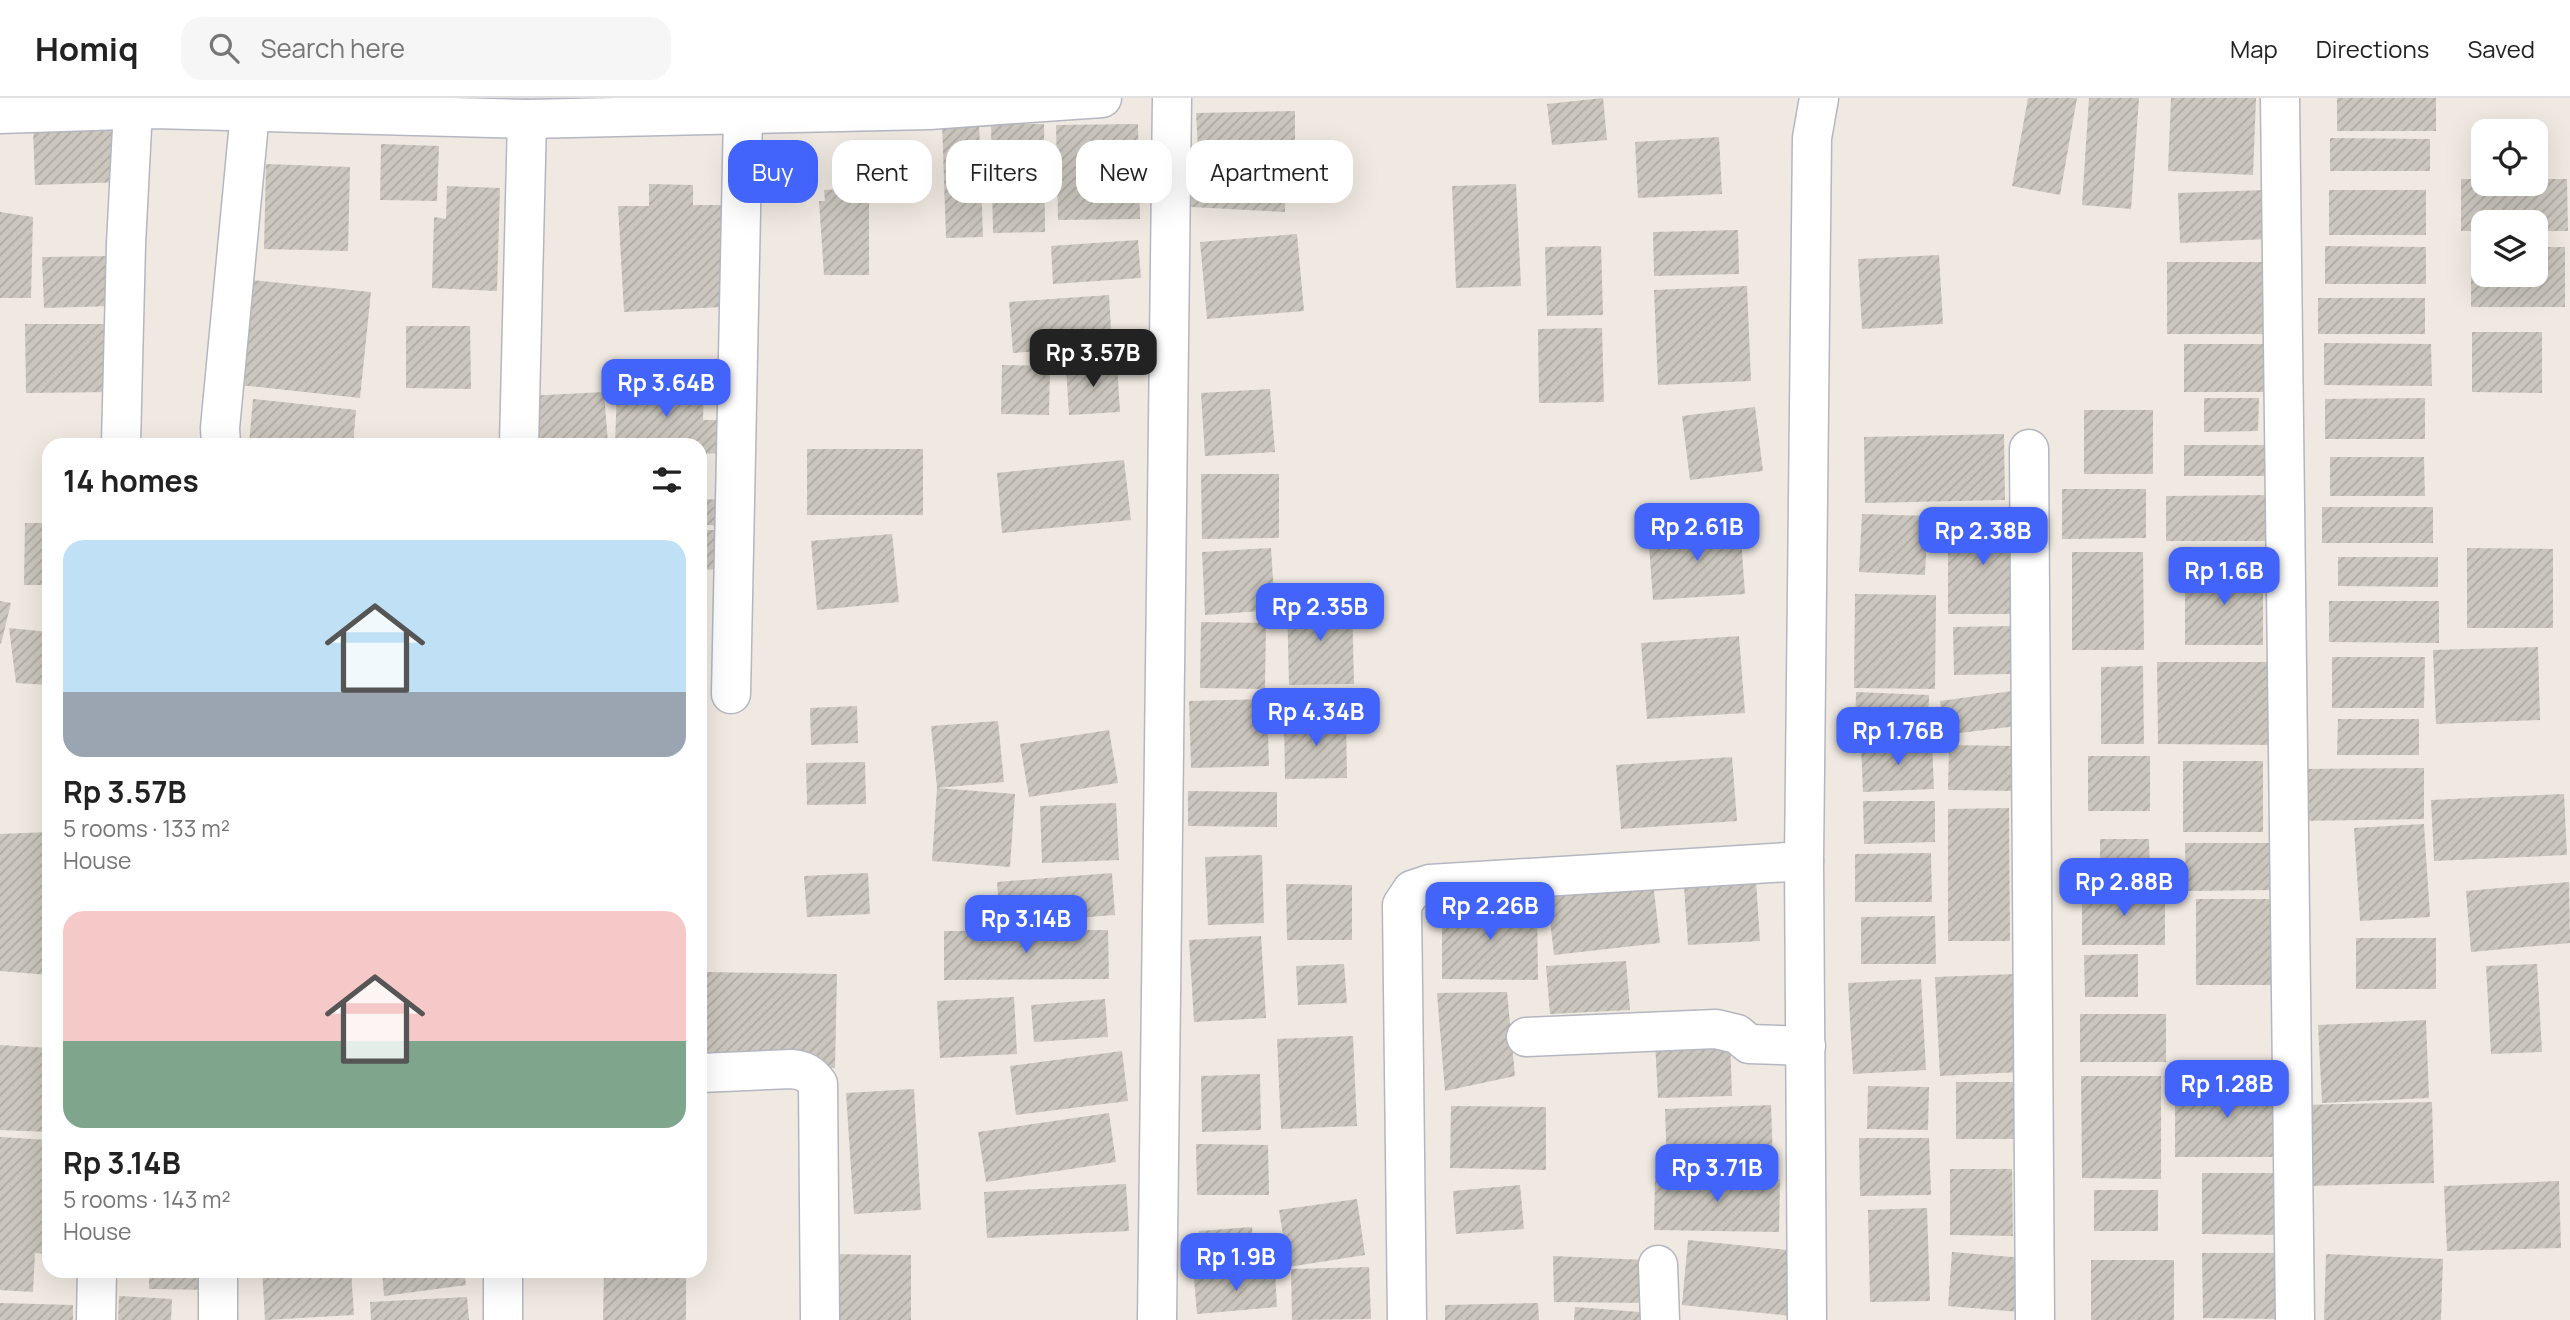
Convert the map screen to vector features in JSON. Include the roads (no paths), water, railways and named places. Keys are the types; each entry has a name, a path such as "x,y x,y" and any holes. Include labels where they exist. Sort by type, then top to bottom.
{"street":[{"path":"0,114 133,109 527,119 743,115 930,104 1102,98"},
{"path":"1157,1320 1172,98"},
{"path":"1807,1320 1804,861 1812,138 1819,98"},
{"path":"2280,98 2295,1320"},
{"path":"121,438 126,244 133,109"},
{"path":"221,438 250,112"},
{"path":"731,694 743,115"},
{"path":"519,438 527,119"},
{"path":"2029,449 2035,1320"},
{"path":"1407,1320 1402,905 1412,890 1430,884 1804,861"},
{"path":"1525,1037 1716,1029 1737,1034 1749,1044 1806,1046"},
{"path":"707,1073 802,1070 813,1076 818,1084 820,1320"},
{"path":"1658,1265 1660,1320"},
{"path":"96,1320 97,1278"},
{"path":"218,1278 218,1320"},
{"path":"503,1278 503,1320"}]}
